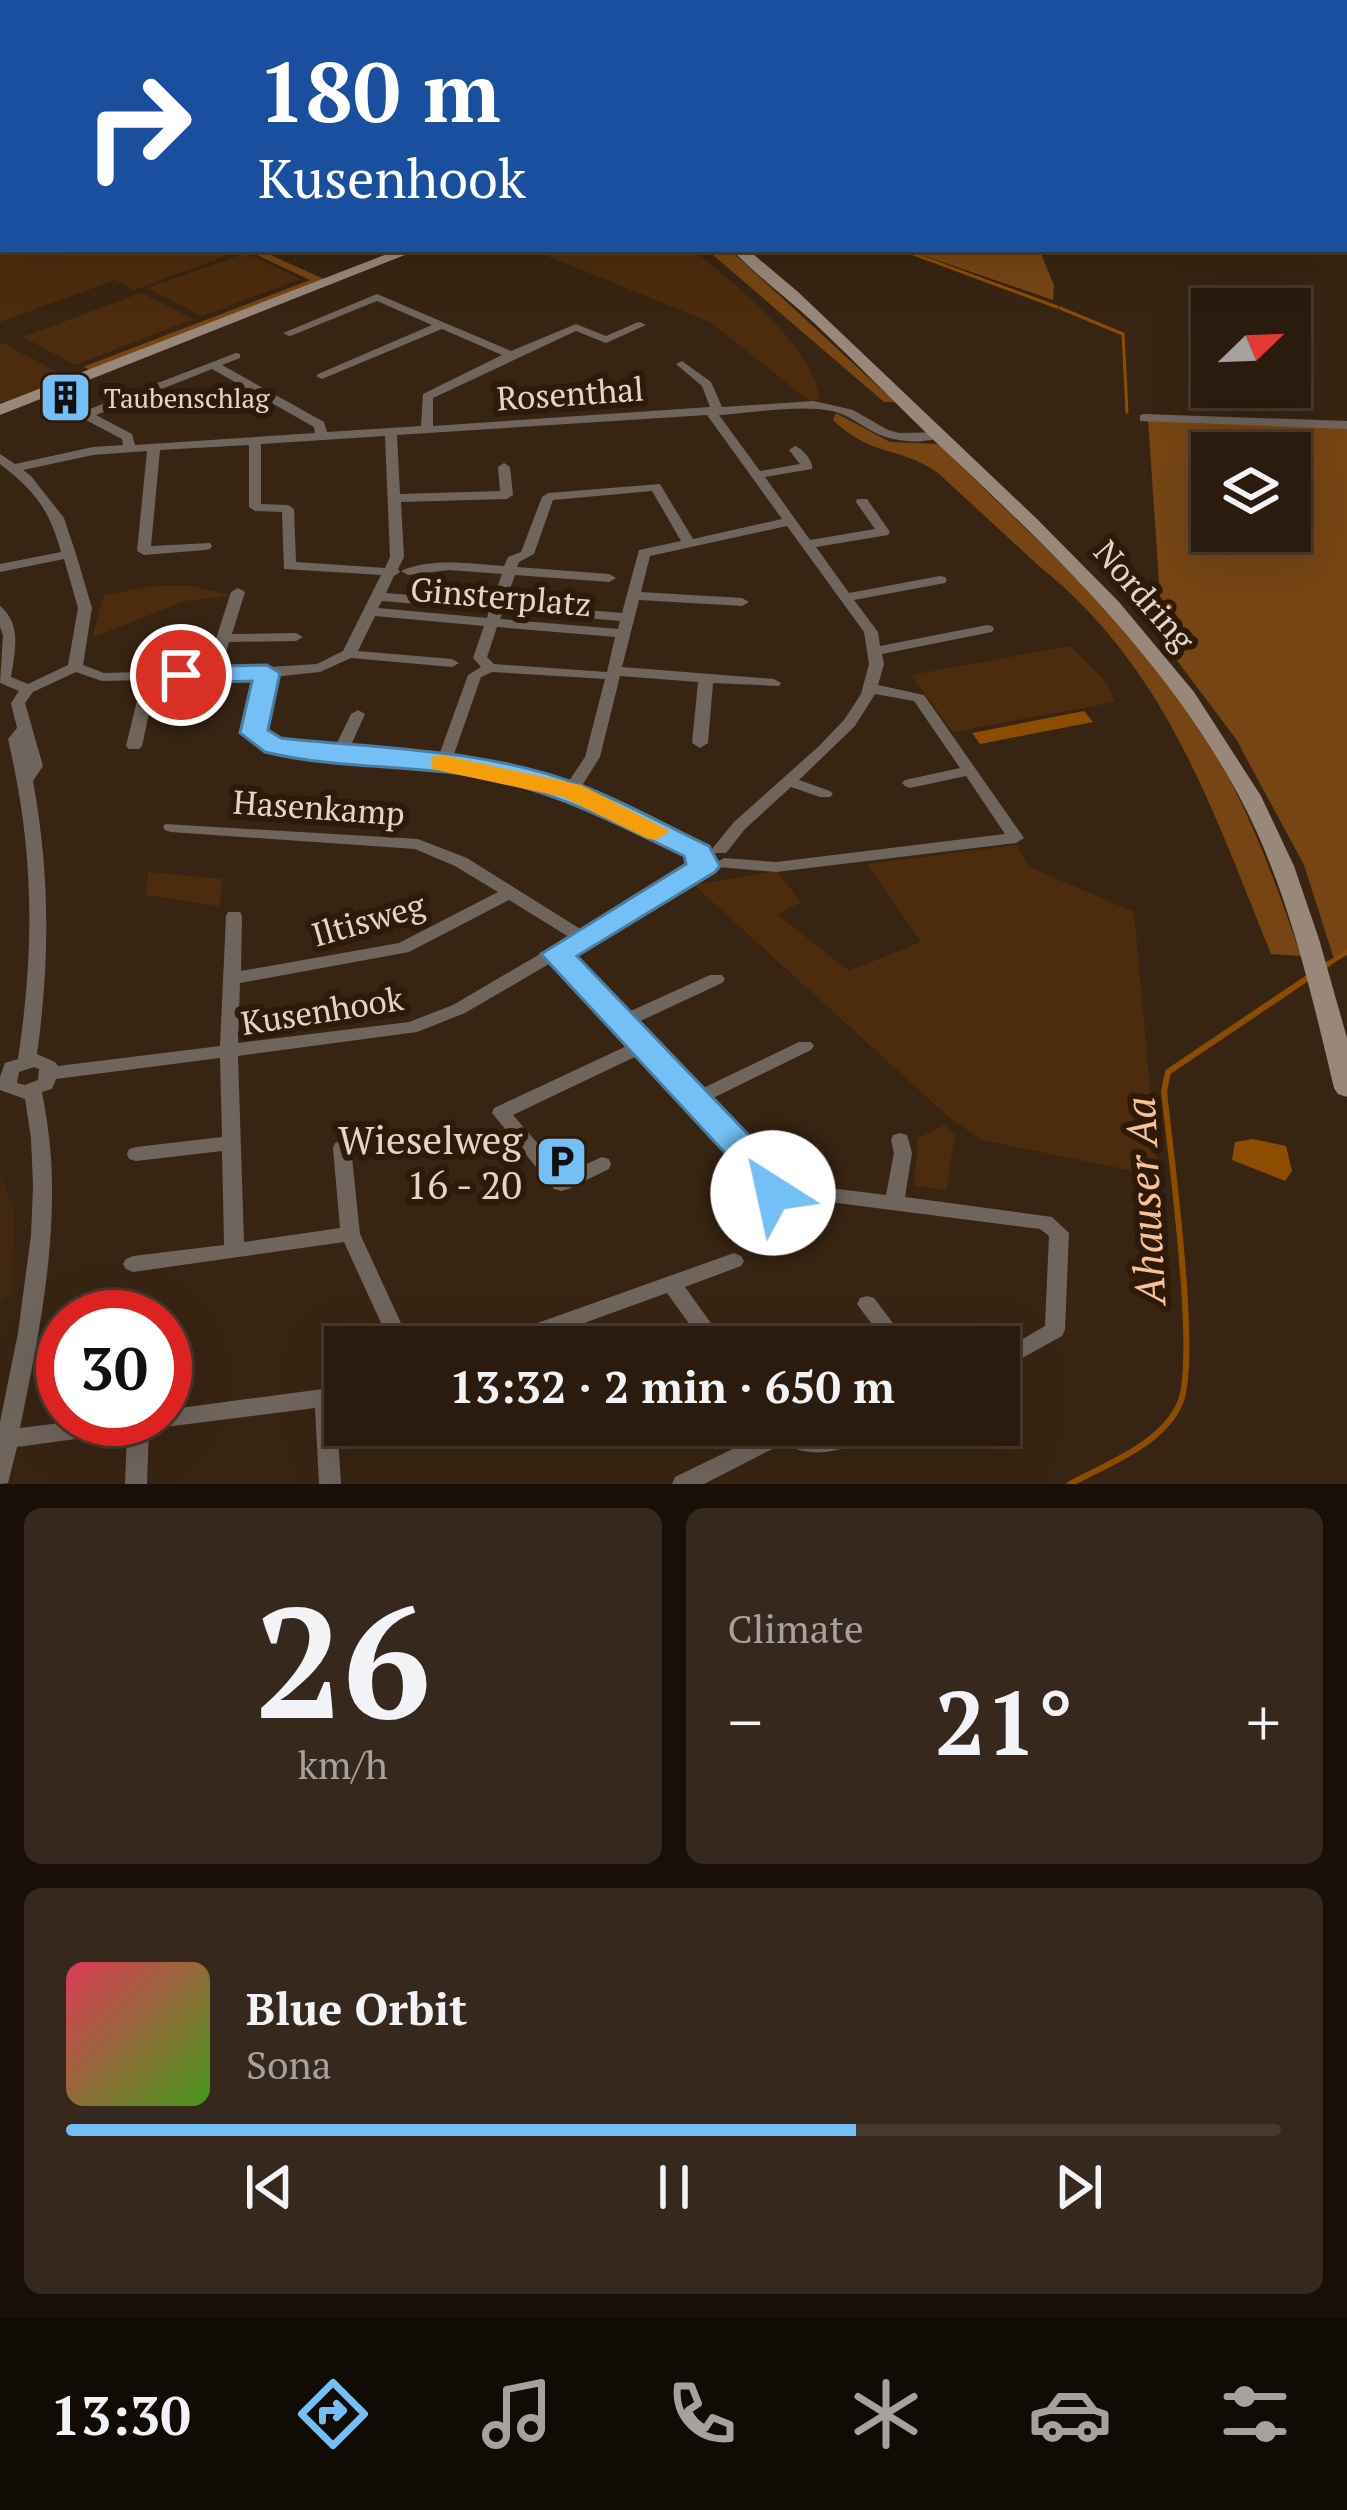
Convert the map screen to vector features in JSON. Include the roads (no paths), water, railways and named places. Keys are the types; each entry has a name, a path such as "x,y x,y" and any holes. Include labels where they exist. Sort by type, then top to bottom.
{"main road":[{"path":"0,410 405,252"},
{"name":"Nordring","path":"741,252 1053,542 1162,661 1252,798 1312,948 1347,1088"}],"street":[{"path":"374,0 404,0"},
{"name":"Rosenthal","path":"289,333 377,297 512,355"},
{"path":"322,376 442,325"},
{"name":"Rosenthal","path":"427,430 427,396 575,327 606,340 640,325"},
{"path":"129,449 128,437 86,415 236,356"},
{"name":"Rosenthal","path":"682,364 706,384 714,411"},
{"path":"213,365 315,418 321,436"},
{"name":"Rosenthal","path":"14,468 58,456 154,447 826,405 851,411 889,438 940,436"},
{"path":"712,857 733,827 829,747 869,688 877,651 871,632 714,411"},
{"path":"1144,418 1347,425"},
{"path":"350,654 376,604 400,572 391,432"},
{"path":"255,440 254,507 288,509 289,566 400,572 449,566 609,578"},
{"path":"154,447 144,551 205,546"},
{"path":"757,475 808,466 796,450"},
{"path":"0,458 53,509 85,608 75,667"},
{"path":"394,498 507,495 504,467"},
{"path":"490,668 480,658 513,560 527,554 543,503 560,493 656,487 687,540"},
{"path":"808,544 883,532 862,502"},
{"path":"571,791 591,759 609,673 627,626 644,553 791,521"},
{"path":"0,568 69,554"},
{"path":"847,597 940,580"},
{"path":"212,675 238,592"},
{"path":"634,596 742,602"},
{"name":"Ginsterplatz","path":"376,604 627,626"},
{"path":"0,610 10,639 3,679 28,689"},
{"path":"877,651 987,629"},
{"path":"224,638 296,637"},
{"path":"75,667 86,675 267,673 320,668 350,654 452,663"},
{"path":"27,1060 38,989 42,886 26,780 35,766 18,703 28,689 75,667"},
{"path":"443,764 475,675 490,668 774,683"},
{"path":"267,673 254,733 274,746 443,764 571,791 712,857 760,868 1016,838 919,698 869,688"},
{"path":"134,746 150,676"},
{"path":"700,743 706,678"},
{"path":"340,752 358,714"},
{"path":"910,783 970,771"},
{"path":"788,781 825,794"},
{"name":"Hasenkamp","path":"172,826 418,844 511,892 581,937"},
{"name":"Kusenhook","path":"52,1072 229,1055 411,1028 441,1018 557,954 712,857"},
{"name":"Iltisweg","path":"233,978 403,948 511,892"},
{"path":"234,916 229,1055 234,1251"},
{"path":"557,954 753,1161 766,1188 1045,1222 1059,1233 1055,1330 1020,1351"},
{"path":"622,1022 716,979"},
{"path":"602,1164 561,1184 501,1113 642,1046"},
{"path":"696,1100 806,1046"},
{"path":"27,1060 43,1061 52,1072 33,1091 11,1090 2,1080 11,1068 27,1060"},
{"path":"0,1476 40,1213 44,1166 33,1091"},
{"path":"893,1204 903,1153 900,1140"},
{"path":"136,1154 232,1143"},
{"path":"342,1148 350,1234 392,1326"},
{"path":"133,1264 350,1234"},
{"path":"554,1326 734,1261"},
{"path":"672,1285 702,1326"},
{"path":"867,1304 884,1326"},
{"path":"192,1417 324,1399"},
{"path":"7,1439 36,1436"},
{"path":"136,1484 137,1446"},
{"path":"330,1484 332,1446"},
{"path":"683,1484 751,1446"}],"waterway":[{"path":"908,252 1057,307"},
{"path":"1060,308 1123,334 1127,412"},
{"name":"Ahauser Aa","path":"1328,964 1323,967 1347,952"},
{"name":"Ahauser Aa","path":"1070,1484 1147,1442 1180,1403 1185,1379 1185,1300 1164,1091 1168,1072 1309,977"}],"place":[{"name":"Taubenschlag","path":"65,398"},
{"name":"Wieselweg 16 - 20","path":"561,1161"}]}
